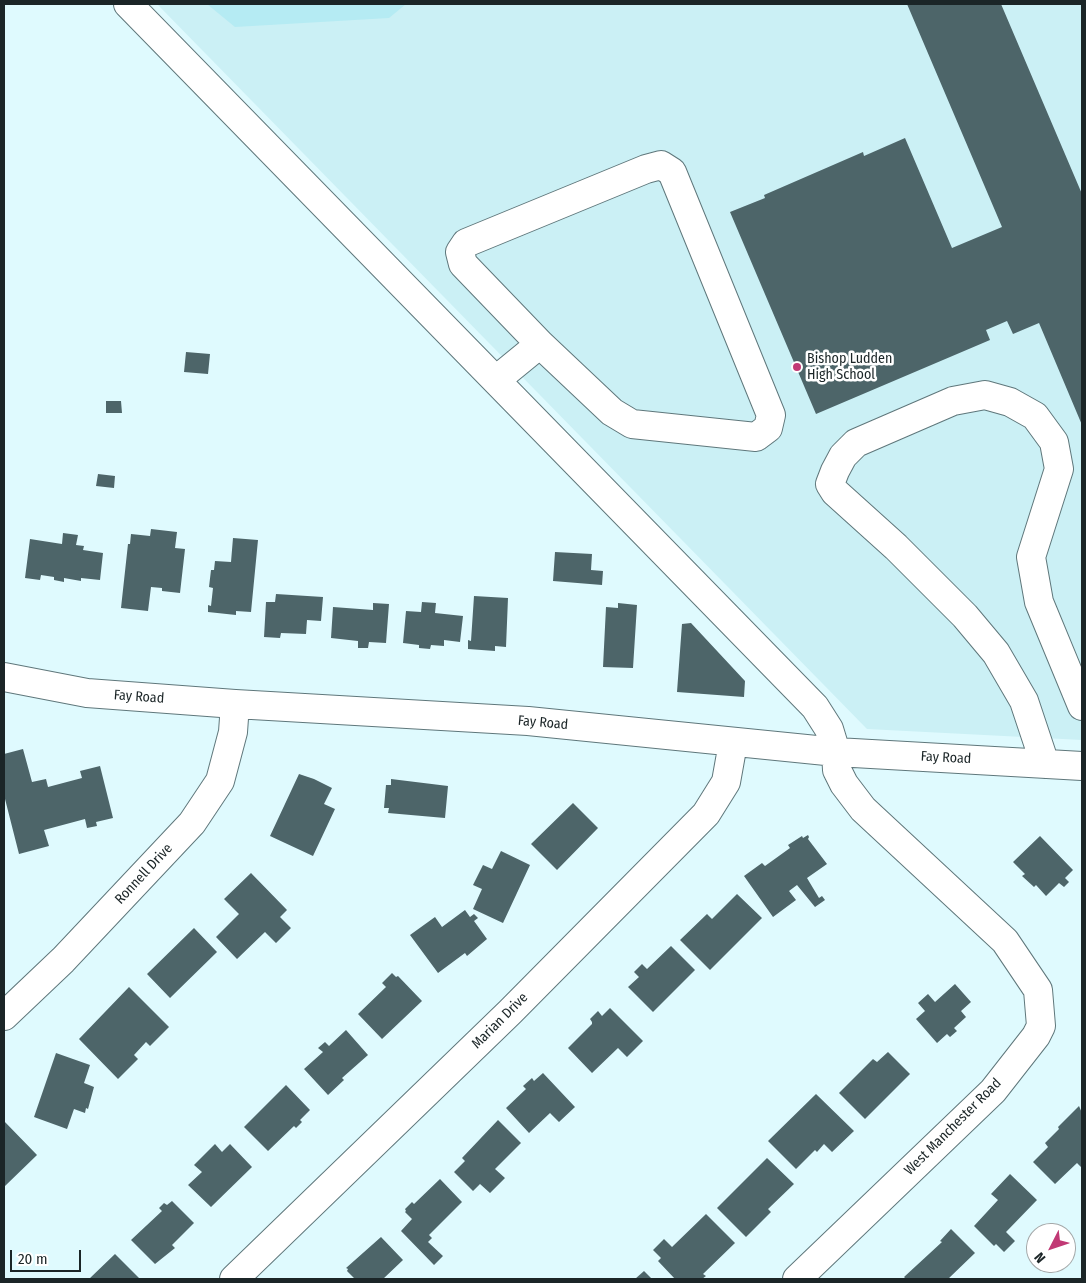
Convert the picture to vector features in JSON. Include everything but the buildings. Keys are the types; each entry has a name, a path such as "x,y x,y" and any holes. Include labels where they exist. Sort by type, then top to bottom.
{"street":[{"name":"West Manchester Road","path":"128,4 815,707 829,729 836,752 838,770 844,784 863,809 1005,941 1038,990 1041,1026 1036,1036 993,1091 797,1279"},
{"path":"661,165 672,172 698,235 771,415 768,428 756,437 632,424 612,412 540,344 463,264 460,252 466,243 646,169 661,165"},
{"path":"496,380 540,344"},
{"path":"1045,764 1024,701 996,653 958,609 835,492 830,484 843,456 856,442 953,402 985,395 1010,402 1035,416 1054,442 1059,469 1031,556 1039,602 1082,706"},
{"name":"Fay Road","path":"4,677 87,692 235,704 528,721 836,752 1082,766"},
{"name":"Ronnell Drive","path":"4,1016 63,960 192,823 220,780 233,732 235,704"},
{"name":"Marian Drive","path":"234,1279 510,1012 706,814 726,782 733,742"}],"shaded area":[{"name":"Bishop Ludden High School","path":"157,4 1082,4 1082,740 867,729"},
{"path":"207,4 406,4 389,18 235,27"}],"place":[{"name":"Bishop Ludden High School","path":"797,367"}]}
